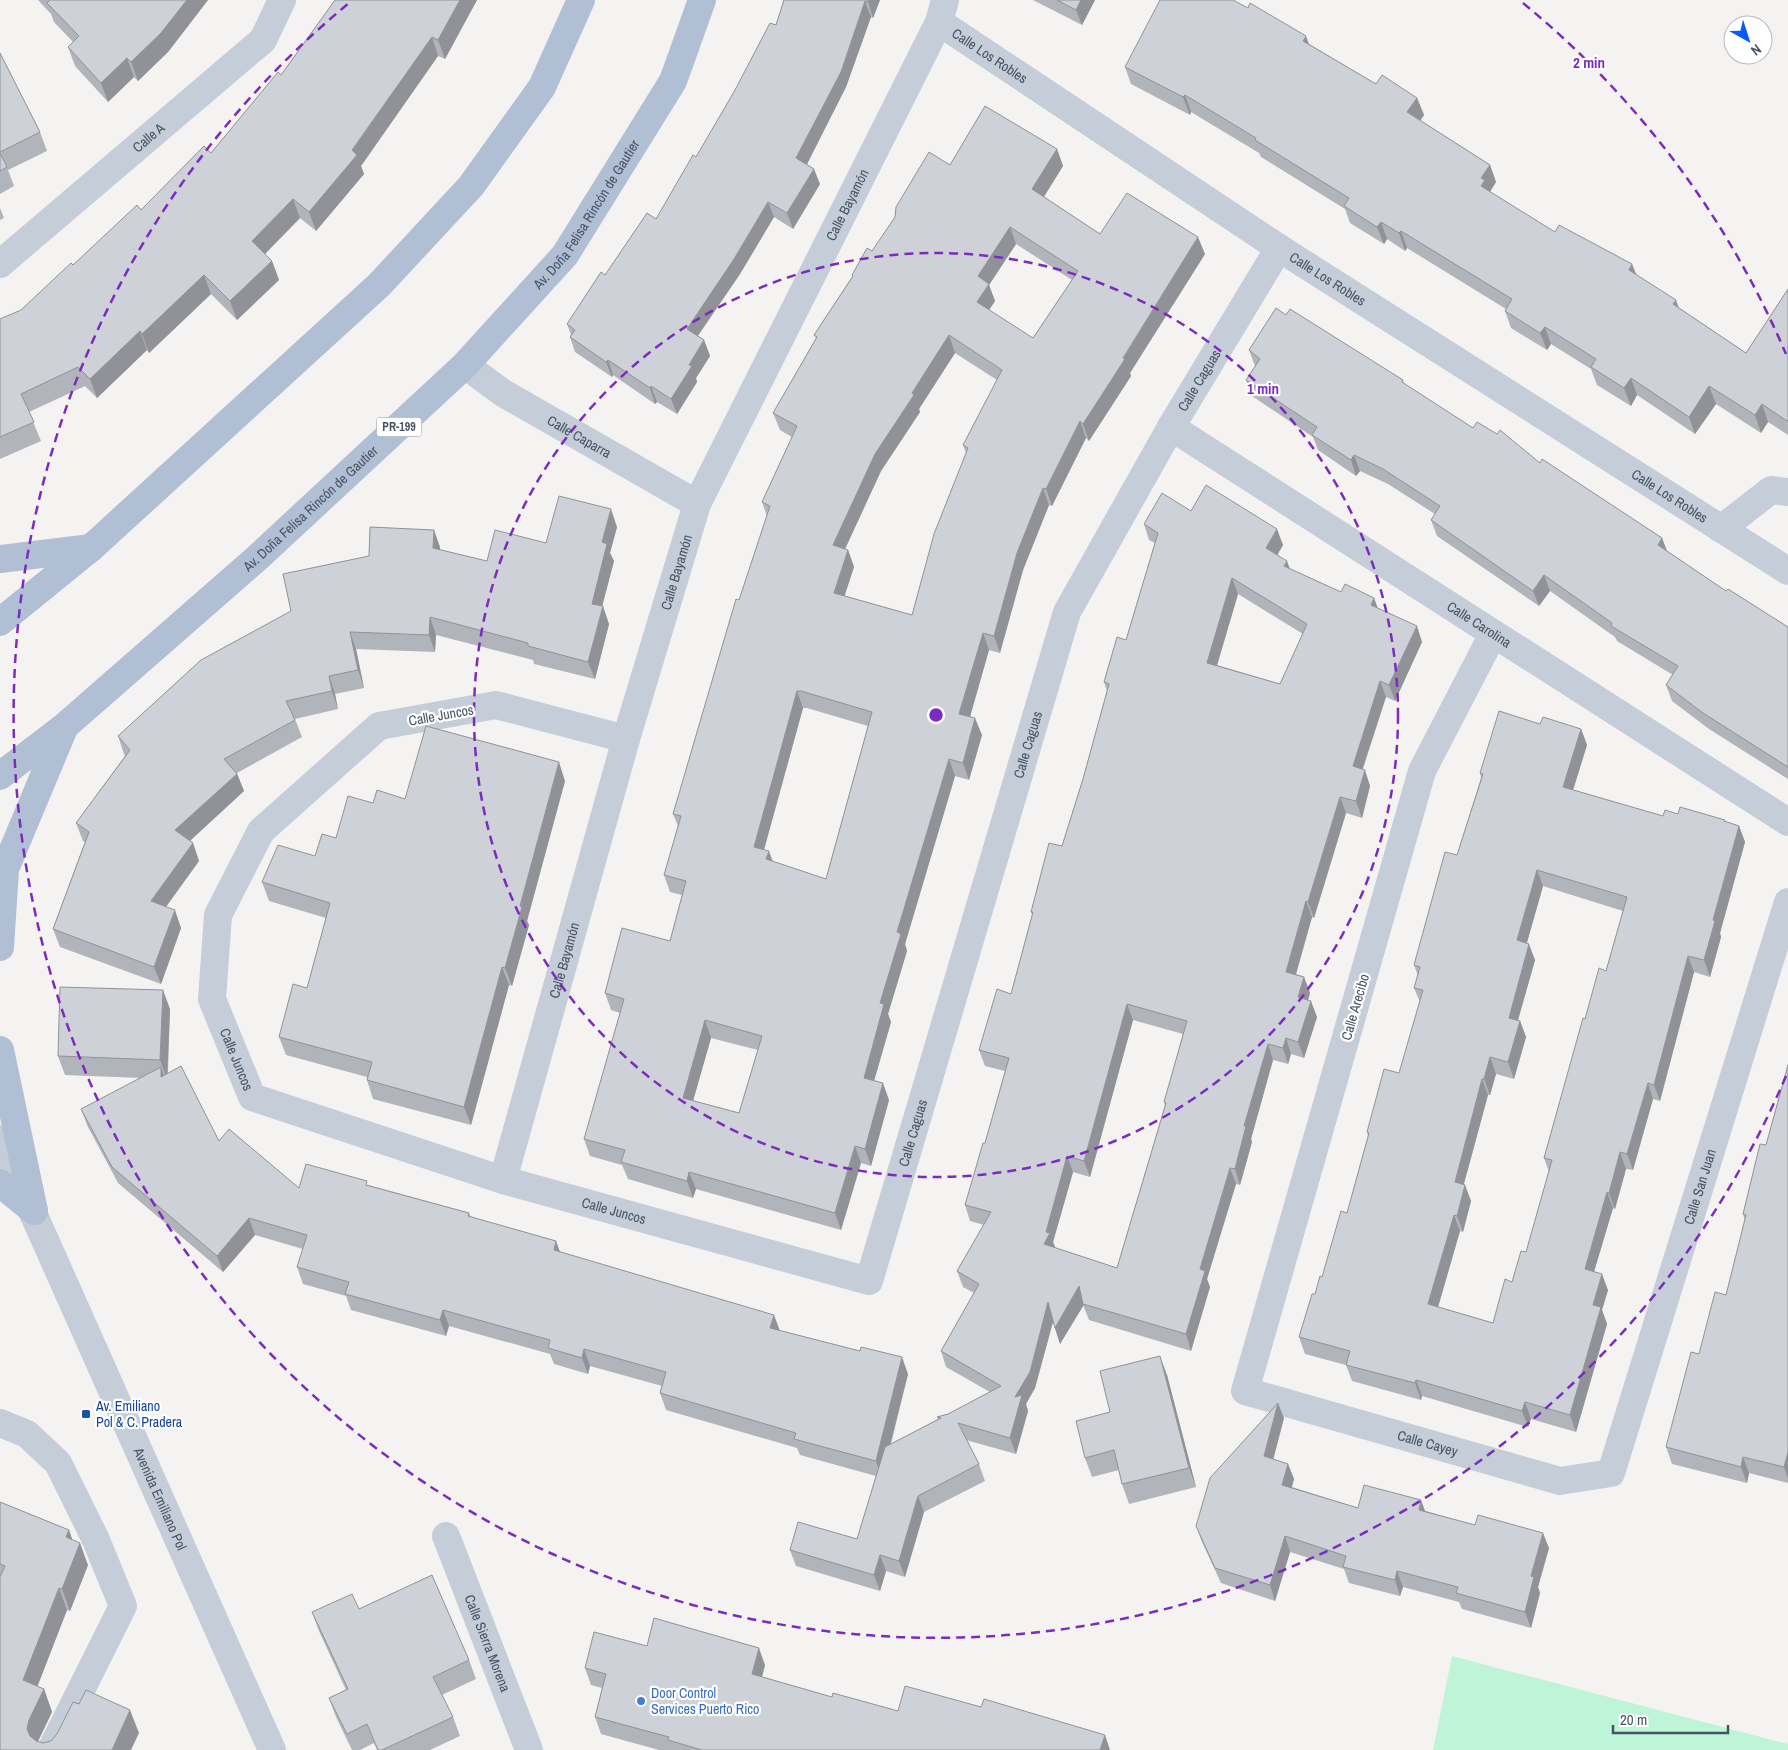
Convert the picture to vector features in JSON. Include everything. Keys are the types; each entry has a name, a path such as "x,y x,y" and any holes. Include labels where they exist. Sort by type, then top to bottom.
{"main road":[{"path":"0,622 91,548 379,285 471,186 542,87 581,0"},
{"name":"Av. Doña Felisa Rincón de Gautier","path":"0,776 65,726 256,559 465,365 565,256 673,81 702,0"},
{"path":"0,559 91,548"},
{"path":"0,947 5,869 65,726"},
{"path":"0,1050 34,1211"},
{"path":"0,1183 34,1211"}],"street":[{"name":"Calle A","path":"0,264 262,40 282,0"},
{"name":"Calle Los Robles","path":"942,11 1280,248 1788,571"},
{"name":"Calle Bayamón","path":"503,1180 626,739 697,504 942,11"},
{"name":"Calle Caguas","path":"869,1281 1066,612 1171,427 1280,248"},
{"name":"Calle Caparra","path":"465,365 504,393 697,504"},
{"name":"Calle Carolina","path":"1171,427 1788,822"},
{"name":"Calle Los Robles","path":"1721,529 1771,490 1788,492"},
{"name":"Calle Arecibo","path":"1245,1391 1422,771 1493,634"},
{"name":"Calle Juncos","path":"626,739 496,705 379,726 261,831 218,915 212,999 252,1097 503,1180 869,1281"},
{"name":"Calle San Juan","path":"1611,1473 1788,902"},
{"name":"Avenida Emiliano Pol","path":"0,1139 34,1211 272,1750"},
{"name":"Calle Cayey","path":"1245,1391 1560,1481 1611,1473"},
{"path":"0,1422 27,1434 58,1463 96,1540 123,1606 51,1750"},
{"name":"Calle Sierra Morena","path":"446,1536 529,1750"}],"green space":[{"path":"1452,1656 1788,1744 1788,1750 1433,1750"}],"building":[{"path":"50,0 187,0 161,33 131,62 127,58 101,83 68,47 79,36 47,3"},
{"path":"335,0 460,0 438,40 432,37 352,150 357,155 309,212 293,199 252,241 272,261 230,301 204,275 142,334 140,331 90,379 78,367 21,394 34,422 0,437 0,319 21,310 71,263 73,265 137,205 141,210 204,146 211,153 278,72 281,75"},
{"path":"784,0 869,0 868,2 865,1 841,72 796,158 814,169 787,213 768,202 734,259 687,329 704,340 689,365 692,366 671,399 651,386 650,388 608,360 606,362 570,337 575,330 567,324 601,272 605,275 647,213 656,219 693,155 696,157 735,90 770,23 776,25"},
{"path":"1057,0 1081,0 1076,10"},
{"path":"1160,0 1233,0 1248,8 1250,3 1306,36 1303,41 1376,84 1382,75 1417,98 1407,112 1490,165 1481,178 1485,180 1481,186 1555,232 1559,225 1632,264 1629,270 1676,300 1673,304 1746,353 1788,289 1788,420 1762,404 1755,415 1709,386 1689,417 1631,378 1624,388 1591,367 1596,359 1545,327 1540,333 1505,311 1512,299 1401,231 1399,233 1381,222 1377,227 1344,206 1349,198 1255,140 1256,138 1185,95 1183,97 1125,67"},
{"path":"0,53 40,132 0,152"},
{"path":"985,106 1057,149 1032,189 1100,234 1127,193 1198,237 1123,358 1125,359 1083,424 1080,421 1046,489 1043,488 1017,553 994,636 983,633 959,714 975,718 963,763 949,759 897,932 901,934 880,1003 884,1004 864,1078 883,1083 865,1149 855,1146 835,1213 689,1172 687,1181 621,1162 625,1150 584,1139 624,999 605,993 622,928 670,941 686,881 664,875 681,816 673,814 736,599 739,600 770,506 762,502 797,426 773,413 817,337 814,335 853,276 867,248 872,251 895,217 896,207 929,152 950,165","holes":["1010,227 1078,271 1033,338 977,302 989,284 978,276","949,335 1002,370 963,445 968,448 934,534 912,615 834,593 848,550 833,545 875,454 914,395 912,393","797,691 872,712 826,879 766,859 769,851 754,847","705,1020 762,1036 739,1113 683,1098"]},
{"path":"0,153 7,167 0,171"},
{"path":"1276,308 1286,315 1290,309 1403,380 1402,382 1473,428 1477,422 1497,434 1500,430 1540,463 1542,459 1662,538 1658,545 1726,591 1728,589 1788,627 1788,767 1703,713 1666,685 1678,666 1611,626 1612,623 1544,575 1533,591 1431,520 1440,506 1383,469 1354,455 1351,460 1312,435 1317,427 1246,380 1260,359 1249,350"},
{"path":"1206,485 1277,529 1266,548 1287,561 1284,566 1341,592 1345,584 1374,598 1371,605 1417,626 1389,685 1380,681 1353,766 1365,770 1356,801 1340,797 1308,902 1306,901 1286,972 1304,977 1298,997 1311,1001 1298,1042 1286,1038 1283,1048 1268,1044 1244,1126 1246,1126 1235,1169 1230,1168 1200,1269 1205,1271 1186,1334 1083,1304 1079,1286 1055,1328 1048,1302 1030,1372 1015,1397 1022,1395 1010,1438 958,1423 979,1464 918,1496 899,1561 880,1555 874,1575 790,1550 798,1522 857,1539 885,1447 941,1418 937,1417 948,1414 1001,1386 941,1351 979,1284 957,1271 991,1212 965,1205 1009,1058 979,1050 997,989 1011,994 1049,843 1062,846 1109,684 1104,682 1117,637 1126,640 1158,533 1144,524 1162,493 1191,511","holes":["1232,578 1307,624 1280,684 1207,663","1127,1004 1187,1021 1164,1102 1166,1103 1117,1268 1044,1244 1050,1233 1046,1232 1067,1156 1084,1161"]},
{"path":"559,496 611,509 602,542 607,544 592,604 603,606 588,662 528,646 528,643 430,617 429,635 350,632 358,670 329,676 332,691 286,701 295,720 224,759 237,774 175,830 193,843 151,901 175,910 154,967 53,929 89,832 76,823 130,750 118,736 201,660 291,611 283,574 369,556 370,527 434,530 433,548 487,561 495,530 546,543"},
{"path":"1499,711 1540,724 1543,717 1581,729 1563,787 1663,816 1665,810 1678,814 1680,807 1739,826 1704,960 1688,956 1654,1085 1648,1083 1627,1154 1620,1152 1609,1193 1607,1192 1585,1269 1602,1274 1593,1305 1601,1307 1570,1415 1525,1402 1522,1411 1416,1380 1415,1383 1346,1365 1350,1351 1299,1337 1312,1294 1315,1294 1320,1276 1322,1277 1341,1211 1347,1213 1384,1069 1399,1073 1423,990 1414,988 1420,967 1414,965 1445,852 1457,855 1483,774 1480,773","holes":["1537,870 1627,897 1606,971 1599,968 1585,1019 1583,1018 1544,1158 1552,1160 1526,1252 1521,1251 1512,1282 1505,1279 1493,1323 1428,1304 1454,1215 1457,1216 1465,1185 1455,1182 1482,1079 1484,1079 1490,1057 1508,1062 1520,1021 1509,1018 1529,944 1517,940"]},
{"path":"426,726 559,762 520,906 522,907 505,968 502,967 464,1107 367,1080 372,1062 279,1037 293,984 307,988 330,903 262,882 278,845 315,856 322,834 336,838 348,796 373,803 377,790 405,799"},
{"path":"60,987 163,990 160,1060 58,1056"},
{"path":"1788,1065 1788,1452 1784,1467 1743,1457 1741,1467 1666,1447 1691,1352 1699,1354 1715,1292 1726,1295 1746,1215 1743,1214 1760,1144 1766,1145"},
{"path":"181,1066 219,1141 229,1129 299,1188 306,1164 367,1181 366,1185 469,1213 468,1216 556,1241 554,1250 774,1315 770,1328 860,1351 861,1347 902,1357 876,1461 794,1439 796,1433 660,1393 666,1372 584,1349 582,1358 548,1348 550,1340 443,1310 440,1320 345,1294 349,1282 297,1267 307,1235 249,1218 217,1256 112,1167 81,1109 161,1067 161,1077"},
{"path":"1160,1356 1189,1468 1122,1484 1114,1450 1085,1458 1076,1421 1110,1412 1100,1371"},
{"path":"1278,1403 1264,1456 1288,1464 1282,1485 1358,1508 1364,1485 1421,1500 1419,1510 1475,1525 1478,1515 1543,1533 1531,1576 1534,1577 1525,1612 1456,1593 1458,1587 1397,1571 1395,1580 1343,1567 1346,1556 1285,1536 1270,1585 1215,1568 1196,1526 1210,1478"},
{"path":"0,1502 69,1530 66,1537 80,1543 62,1589 59,1588 23,1680 44,1689 29,1720 27,1729 30,1736 36,1741 43,1743 51,1741 57,1734 73,1702 79,1704 86,1690 130,1710 112,1750 0,1750 0,1577 5,1566 0,1564"},
{"path":"432,1575 469,1660 433,1677 453,1717 382,1750 378,1750 367,1724 347,1734 329,1698 348,1689 312,1612 352,1594 359,1609"},
{"path":"654,1618 759,1648 752,1674 832,1697 833,1693 898,1711 905,1686 981,1707 984,1699 1105,1735 1100,1750 702,1750 668,1740 669,1737 595,1717 606,1674 585,1668 594,1632 647,1646"}],"place":[{"name":"Av. Emiliano Pol & C. Pradera","path":"86,1414"},
{"name":"Door Control Services Puerto Rico","path":"641,1701"}]}
